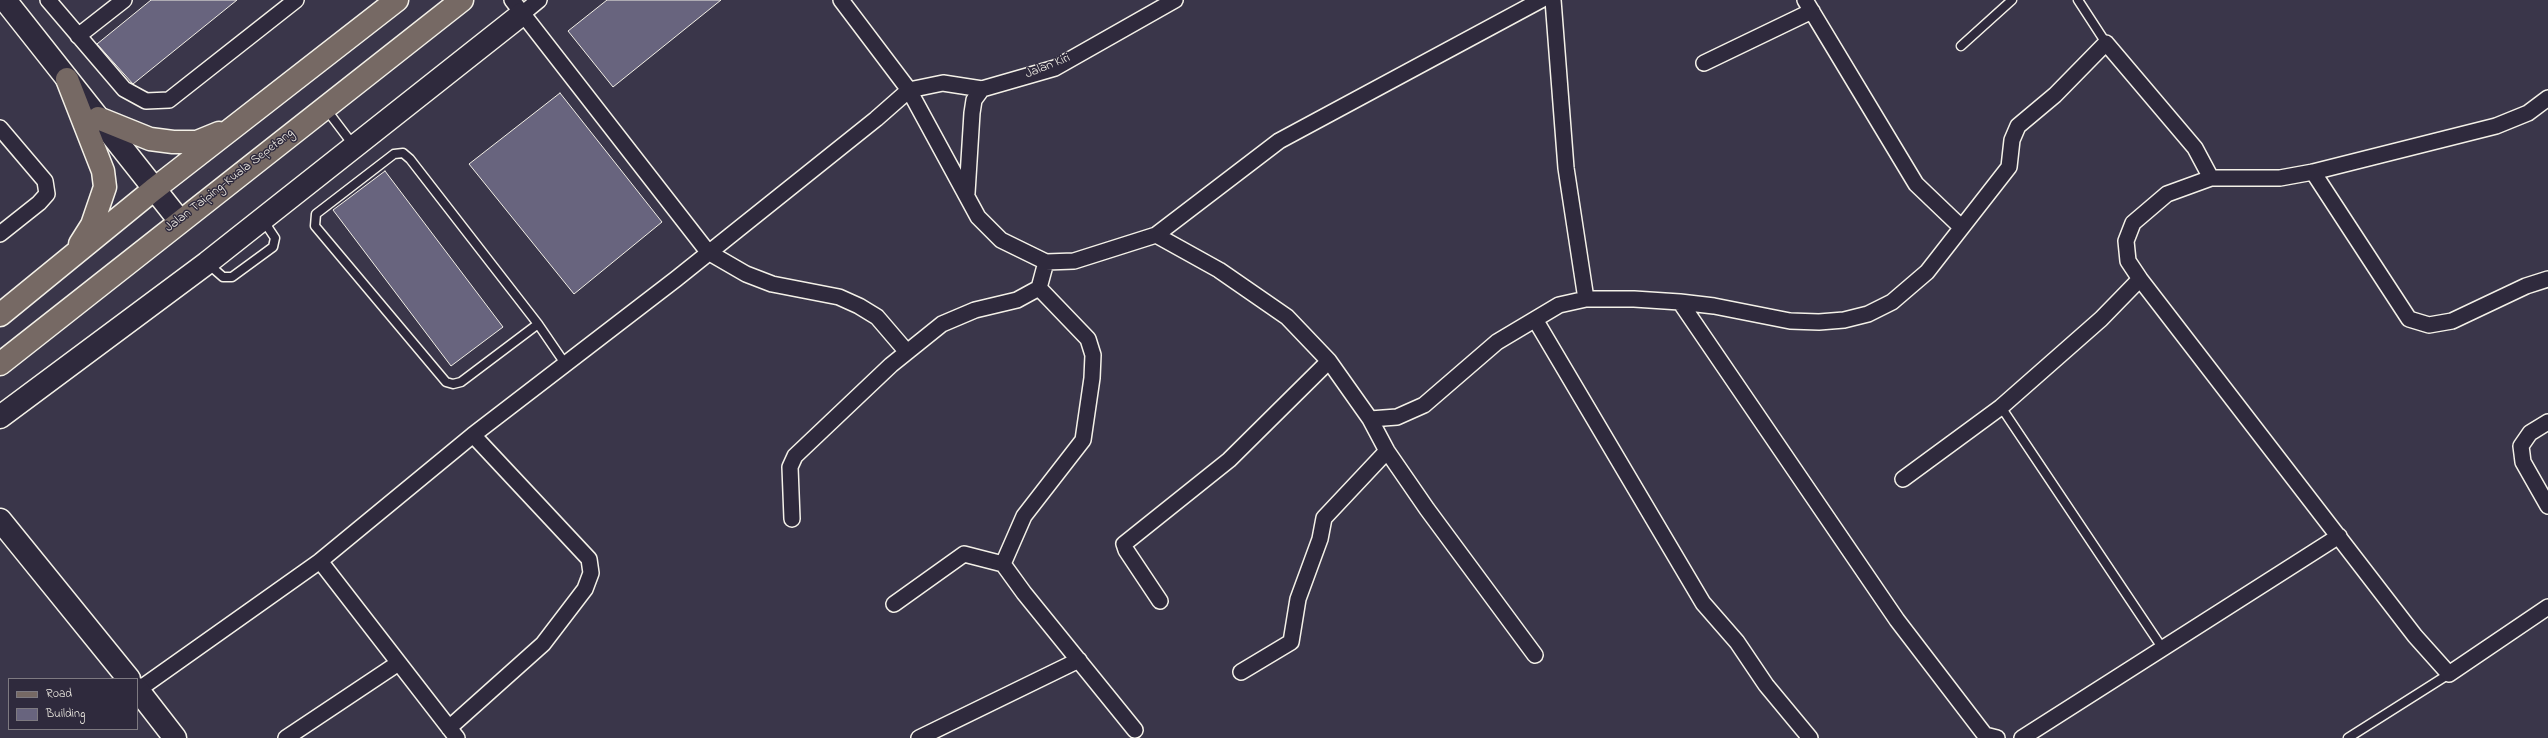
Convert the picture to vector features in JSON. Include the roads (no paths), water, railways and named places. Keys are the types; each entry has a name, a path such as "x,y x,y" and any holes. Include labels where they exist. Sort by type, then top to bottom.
{"main road":[{"path":"0,315 153,190 238,126 397,0"},
{"name":"Jalan Taiping-Kuala Sepetang","path":"0,364 179,220 462,0"},
{"path":"67,79 103,171 105,187 92,225 72,256"},
{"path":"98,118 150,139 173,142 197,142 238,126"}],"street":[{"path":"5,0 153,190 179,220"},
{"path":"48,0 124,89 146,101 169,100 296,0"},
{"path":"78,36 124,0"},
{"path":"0,417 207,264 355,146 517,7 539,0"},
{"path":"841,0 909,90 967,194 978,217 1000,240 1046,262 1074,261 1156,235 1279,142 1541,0"},
{"name":"Jalan Kiri","path":"909,90 942,83 982,89 1055,68 1175,0"},
{"path":"1553,0 1566,168 1586,299"},
{"path":"1704,63 1808,5 1916,184 1961,227"},
{"path":"517,7 708,252 746,274 772,284 839,298 858,306 877,317 907,352"},
{"path":"1370,419 1397,418 1424,405 1497,342 1536,321 1559,306 1586,299 1634,299 1680,302 1714,306 1790,321 1844,320 1868,314 1892,302 1927,272 2009,167 2012,140 2018,126 2056,95 2106,43 2195,148 2211,178"},
{"path":"967,194 972,113 974,100 982,89"},
{"path":"138,684 320,562 474,435 566,365 876,119 909,90"},
{"path":"2548,98 2528,112 2496,126 2313,172 2280,178 2211,178 2167,194 2134,223 2126,241 2128,261 2140,279 2415,636 2449,674 2548,607"},
{"path":"0,128 45,181 47,194 39,203 0,234"},
{"path":"2313,172 2409,319 2429,325 2452,321 2526,286 2548,279"},
{"path":"1156,235 1220,270 1287,317 1329,361 1370,419 1387,451 1535,655"},
{"path":"792,519 790,467 795,456 907,352 942,324 975,310 1017,300 1039,288 1046,262"},
{"path":"1903,479 2001,408 2096,324 2140,279"},
{"path":"1003,564 1024,516 1083,440 1092,378 1093,355 1088,339 1039,288"},
{"path":"1680,302 1897,620 1985,735 1997,738"},
{"path":"1536,321 1703,603 1737,642 1766,685 1810,738"},
{"path":"1160,601 1126,550 1124,544 1229,460 1329,361"},
{"path":"2548,422 2530,433 2521,446 2522,462 2548,506"},
{"path":"320,562 397,664 453,733 543,644 585,589 591,574 589,560 474,435"},
{"path":"1241,672 1291,642 1298,599 1315,554 1324,518 1387,451"},
{"path":"0,520 128,678"},
{"path":"2022,738 2339,536"},
{"path":"894,604 964,554 1003,564 1024,593 1135,730"},
{"path":"920,738 1079,660"},
{"path":"286,738 397,664"},
{"path":"138,690 174,738"}],"lane":[{"path":"1961,46 2012,0"},
{"path":"2078,0 2106,43"},
{"path":"325,107 355,146"},
{"path":"538,324 461,382 453,384 446,382 315,226 316,214 394,154 403,153 410,159 538,324 566,365"},
{"path":"207,264 223,277 232,277 274,247 275,238 262,219"},
{"path":"2001,408 2163,649"},
{"path":"2348,738 2449,674"}]}
